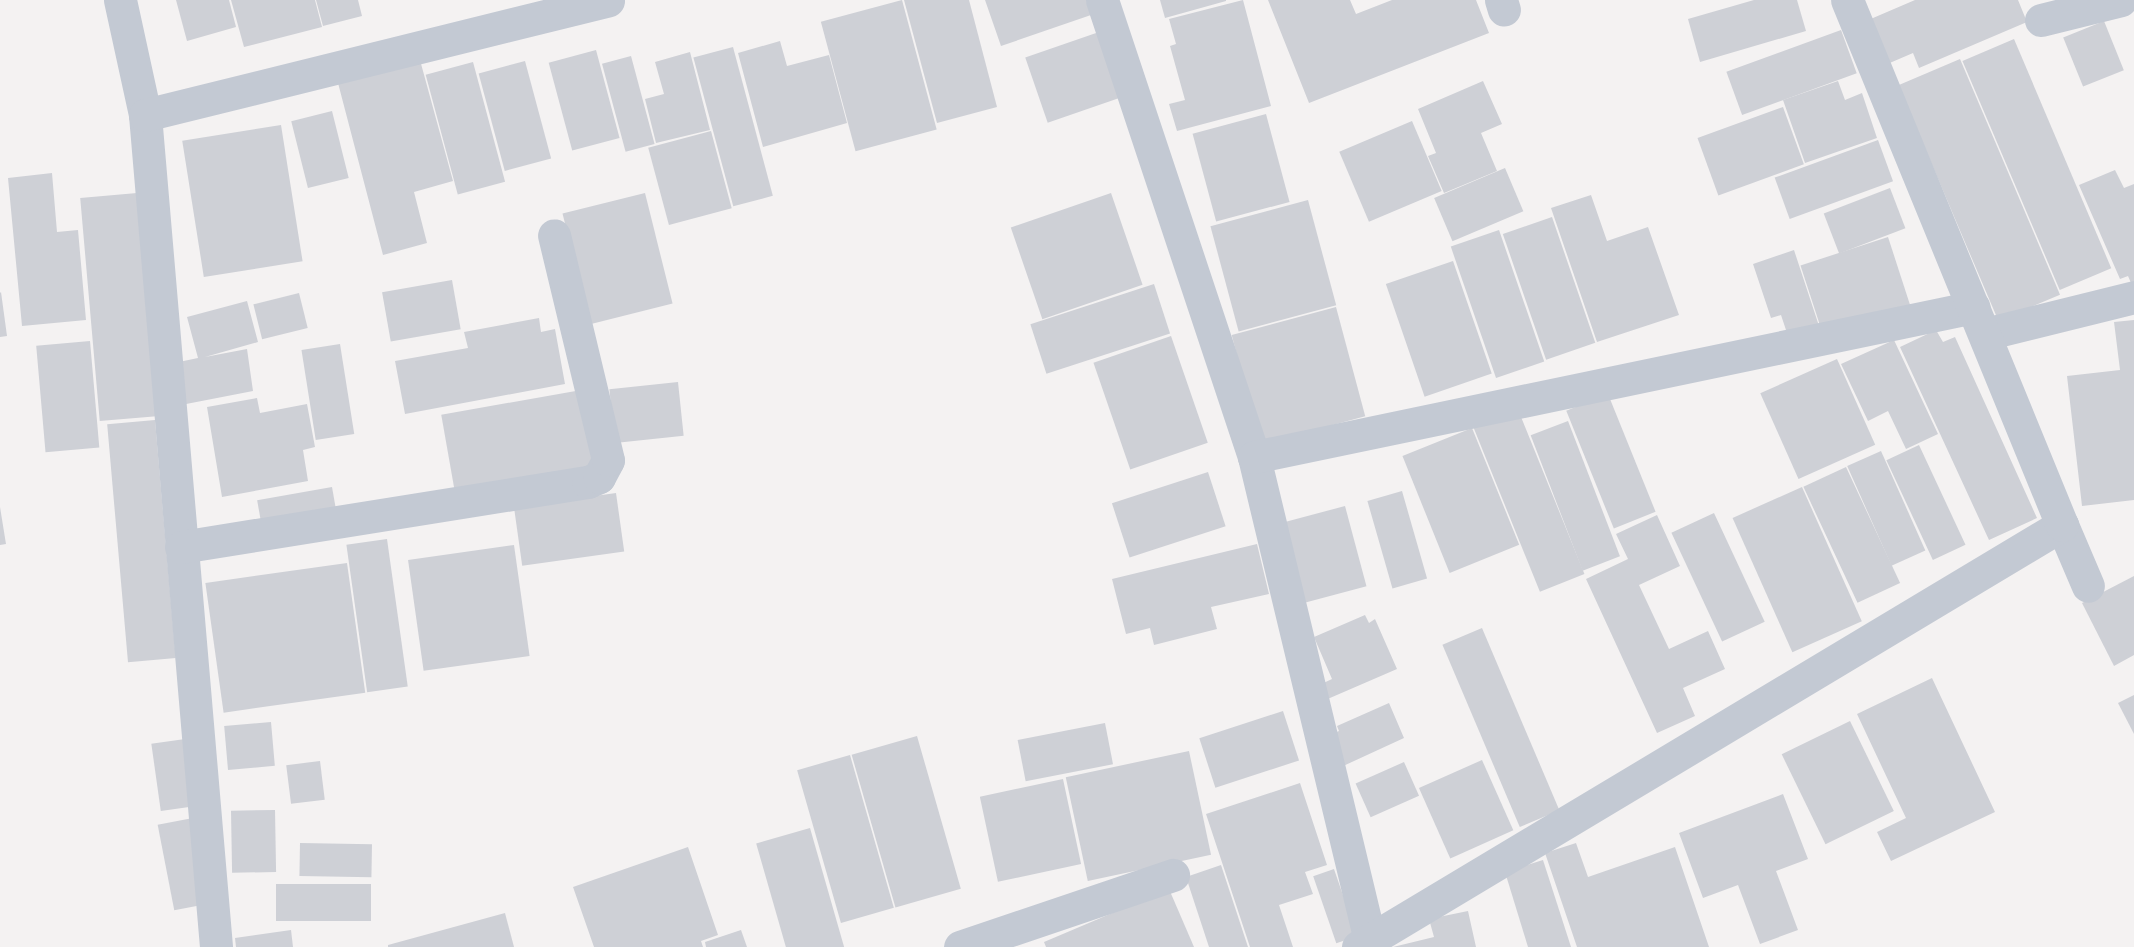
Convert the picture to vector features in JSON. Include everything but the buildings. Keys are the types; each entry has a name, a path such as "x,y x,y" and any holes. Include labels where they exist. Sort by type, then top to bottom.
{"street":[{"path":"120,0 145,115 216,947"},
{"path":"145,115 608,0"},
{"path":"1102,0 1254,457 1364,943 2062,525"},
{"path":"1847,0 2088,586"},
{"path":"2041,20 2121,0"},
{"path":"181,547 588,482 599,477 608,460 554,235"},
{"path":"1254,457 1980,320 2134,297"},
{"path":"960,947 1173,875"}]}
